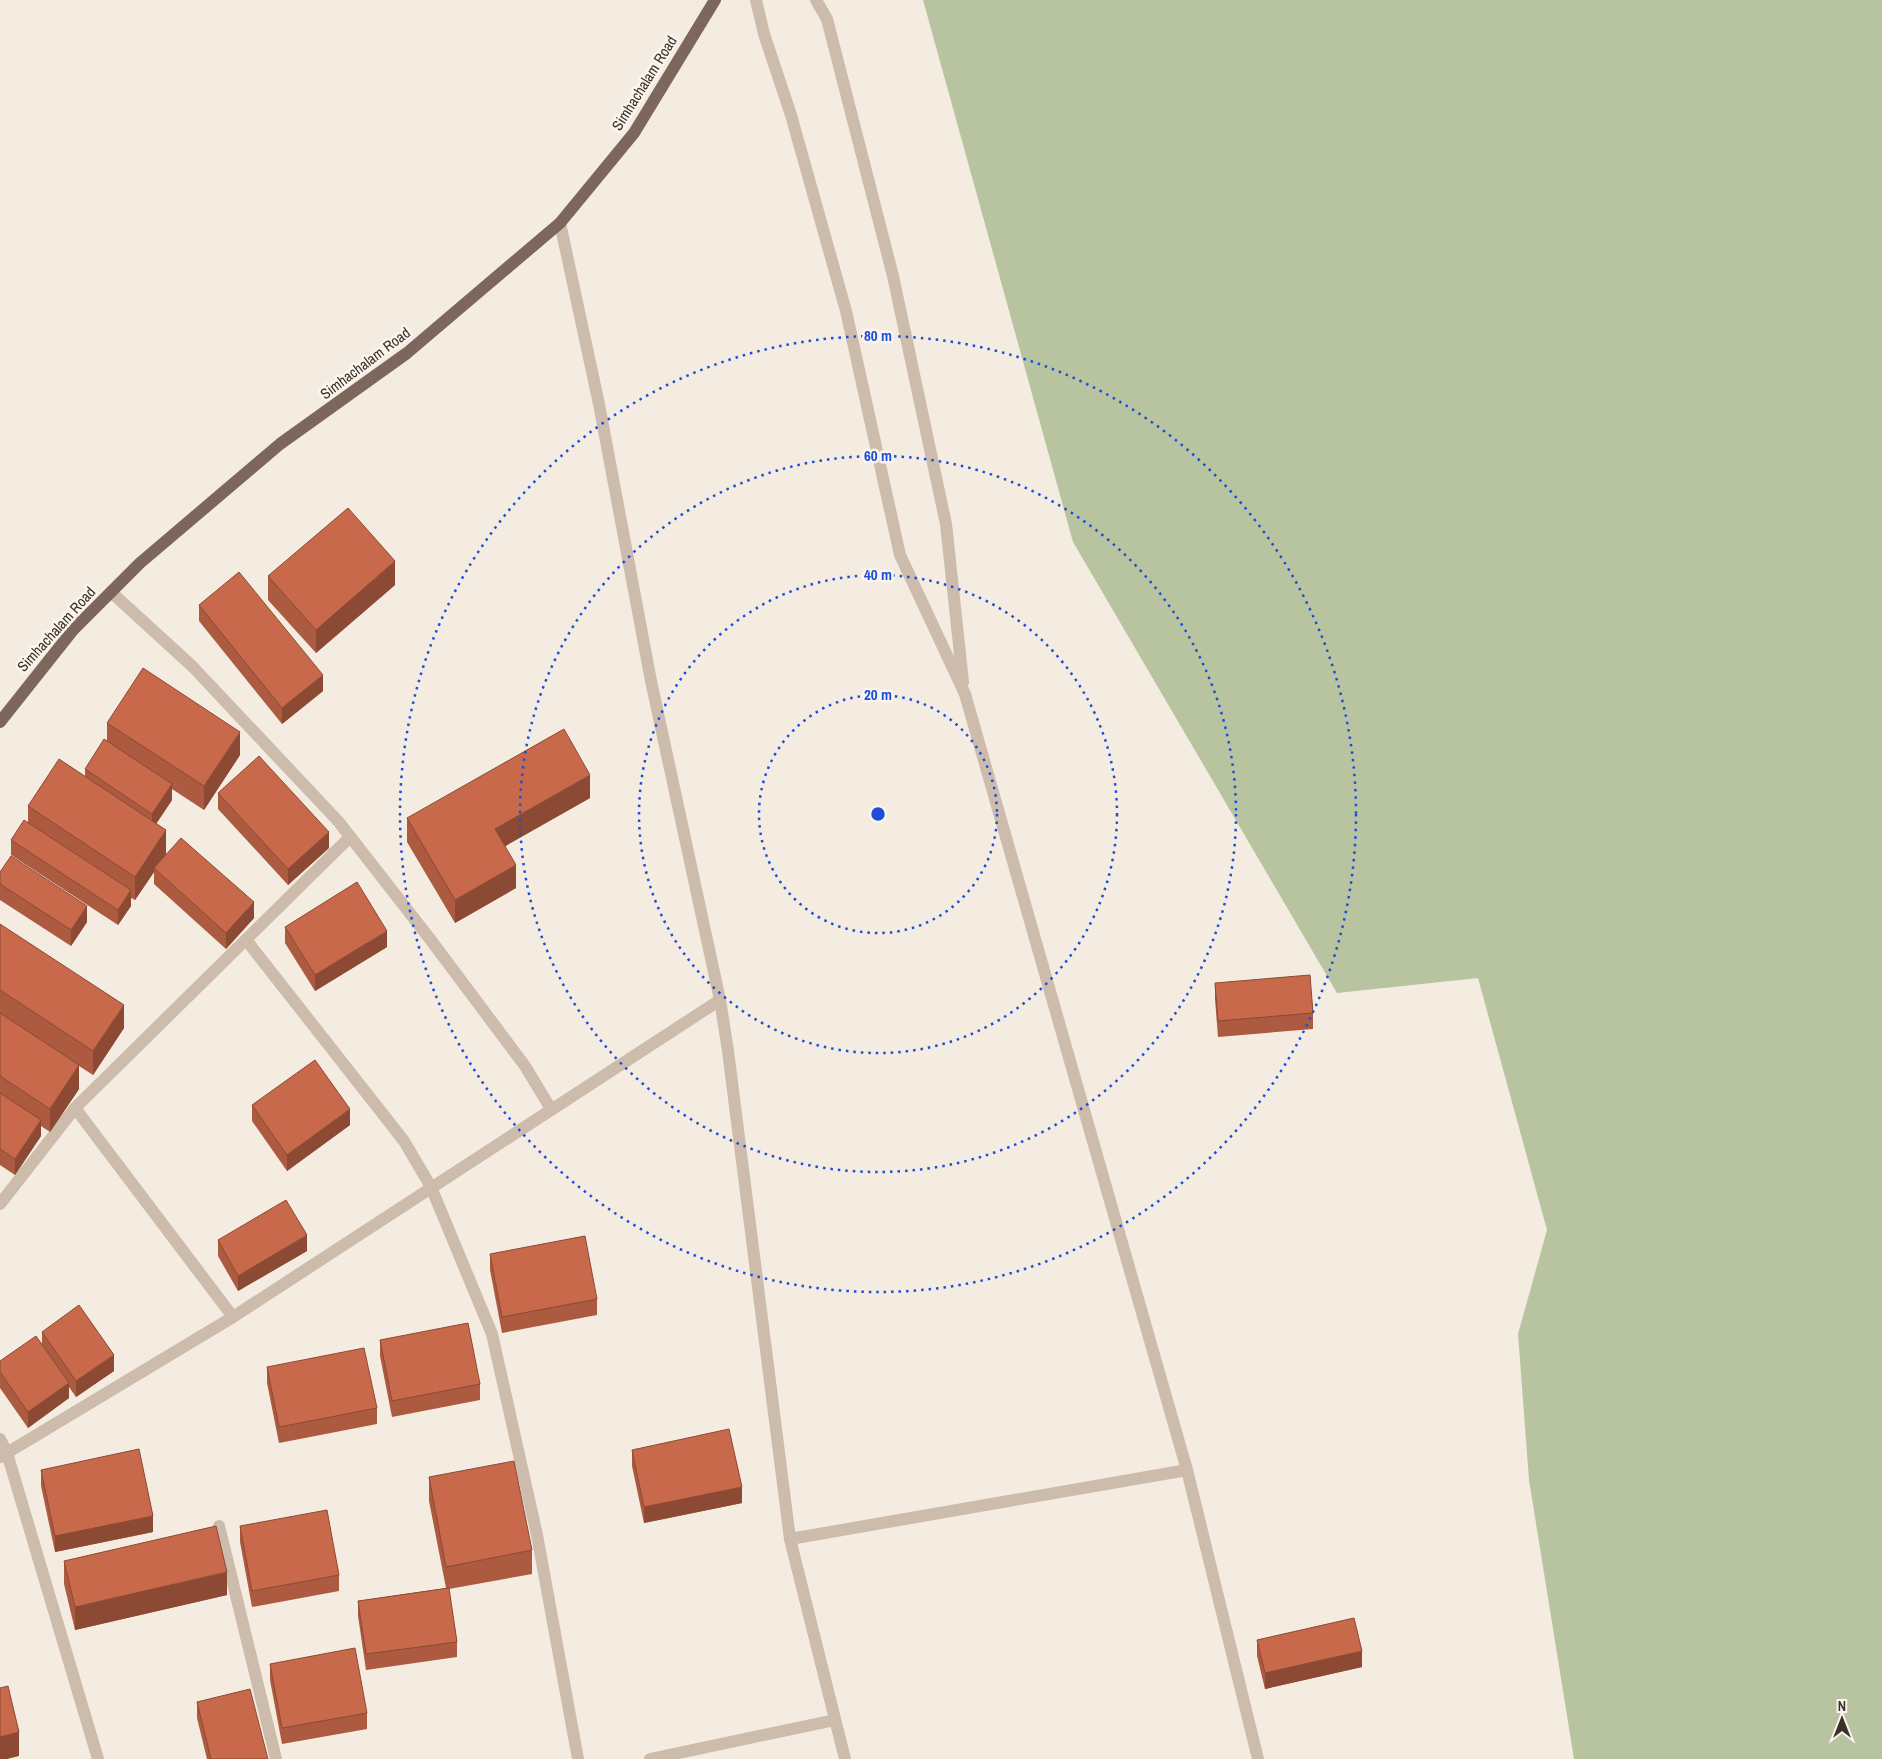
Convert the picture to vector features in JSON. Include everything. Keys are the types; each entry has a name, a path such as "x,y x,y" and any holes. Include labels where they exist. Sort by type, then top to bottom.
{"main road":[{"name":"Simhachalam Road","path":"0,722 73,630 140,563 280,444 408,353 560,222 634,133 715,0"}],"street":[{"path":"756,0 764,34 791,116 846,311 900,555 964,694 1187,1470 1258,1759"},
{"path":"816,0 826,19 893,276 946,524 964,694"},
{"path":"560,222 599,404 651,681 720,1000 790,1539 844,1759"},
{"path":"111,592 192,666 338,821 430,939 525,1066 551,1109"},
{"path":"0,1204 75,1108 247,941 350,837"},
{"path":"247,941 404,1142 431,1187 492,1334 537,1535 578,1759"},
{"path":"4,1455 233,1316 720,1000"},
{"path":"75,1108 233,1316"},
{"path":"0,1439 98,1759"},
{"path":"790,1539 1187,1470"},
{"path":"219,1526 276,1759"},
{"path":"650,1759 835,1720"}],"green space":[{"path":"923,0 1882,0 1882,1759 1574,1759 1529,1480 1518,1334 1547,1230 1478,978 1337,993 1073,542"}],"building":[{"path":"348,508 395,561 316,630 268,576"},
{"path":"239,572 323,675 282,708 199,605"},
{"path":"143,668 240,732 204,786 107,723"},
{"path":"564,729 590,775 495,829 516,865 455,900 407,818"},
{"path":"104,739 172,784 152,814 85,769"},
{"path":"259,756 329,832 288,869 218,793"},
{"path":"59,759 166,830 135,877 28,806"},
{"path":"24,820 131,890 118,910 11,840"},
{"path":"181,838 254,902 226,933 154,868"},
{"path":"11,856 87,906 71,930 0,884 0,872"},
{"path":"357,882 387,931 315,975 285,927"},
{"path":"0,924 124,1005 93,1051 0,990"},
{"path":"1310,975 1313,1013 1218,1021 1215,983"},
{"path":"0,1013 79,1065 50,1109 0,1076"},
{"path":"315,1060 350,1109 287,1155 252,1105"},
{"path":"0,1093 41,1120 15,1159 0,1149"},
{"path":"286,1200 307,1235 238,1276 218,1240"},
{"path":"585,1236 597,1299 502,1317 490,1254"},
{"path":"79,1305 114,1355 76,1381 42,1332"},
{"path":"468,1323 480,1384 392,1401 380,1340"},
{"path":"36,1336 69,1383 28,1412 0,1372 0,1361"},
{"path":"364,1348 377,1408 279,1427 267,1367"},
{"path":"729,1429 742,1487 644,1507 632,1450"},
{"path":"139,1449 153,1516 55,1536 41,1470"},
{"path":"514,1461 532,1550 446,1567 429,1477"},
{"path":"327,1510 339,1575 252,1591 240,1526"},
{"path":"216,1526 227,1572 75,1607 64,1561"},
{"path":"449,1588 457,1642 366,1654 358,1601"},
{"path":"1354,1618 1362,1651 1265,1673 1257,1640"},
{"path":"355,1648 367,1713 282,1728 270,1664"},
{"path":"8,1686 19,1732 0,1737 0,1688"},
{"path":"250,1689 268,1759 211,1759 197,1702"}]}
